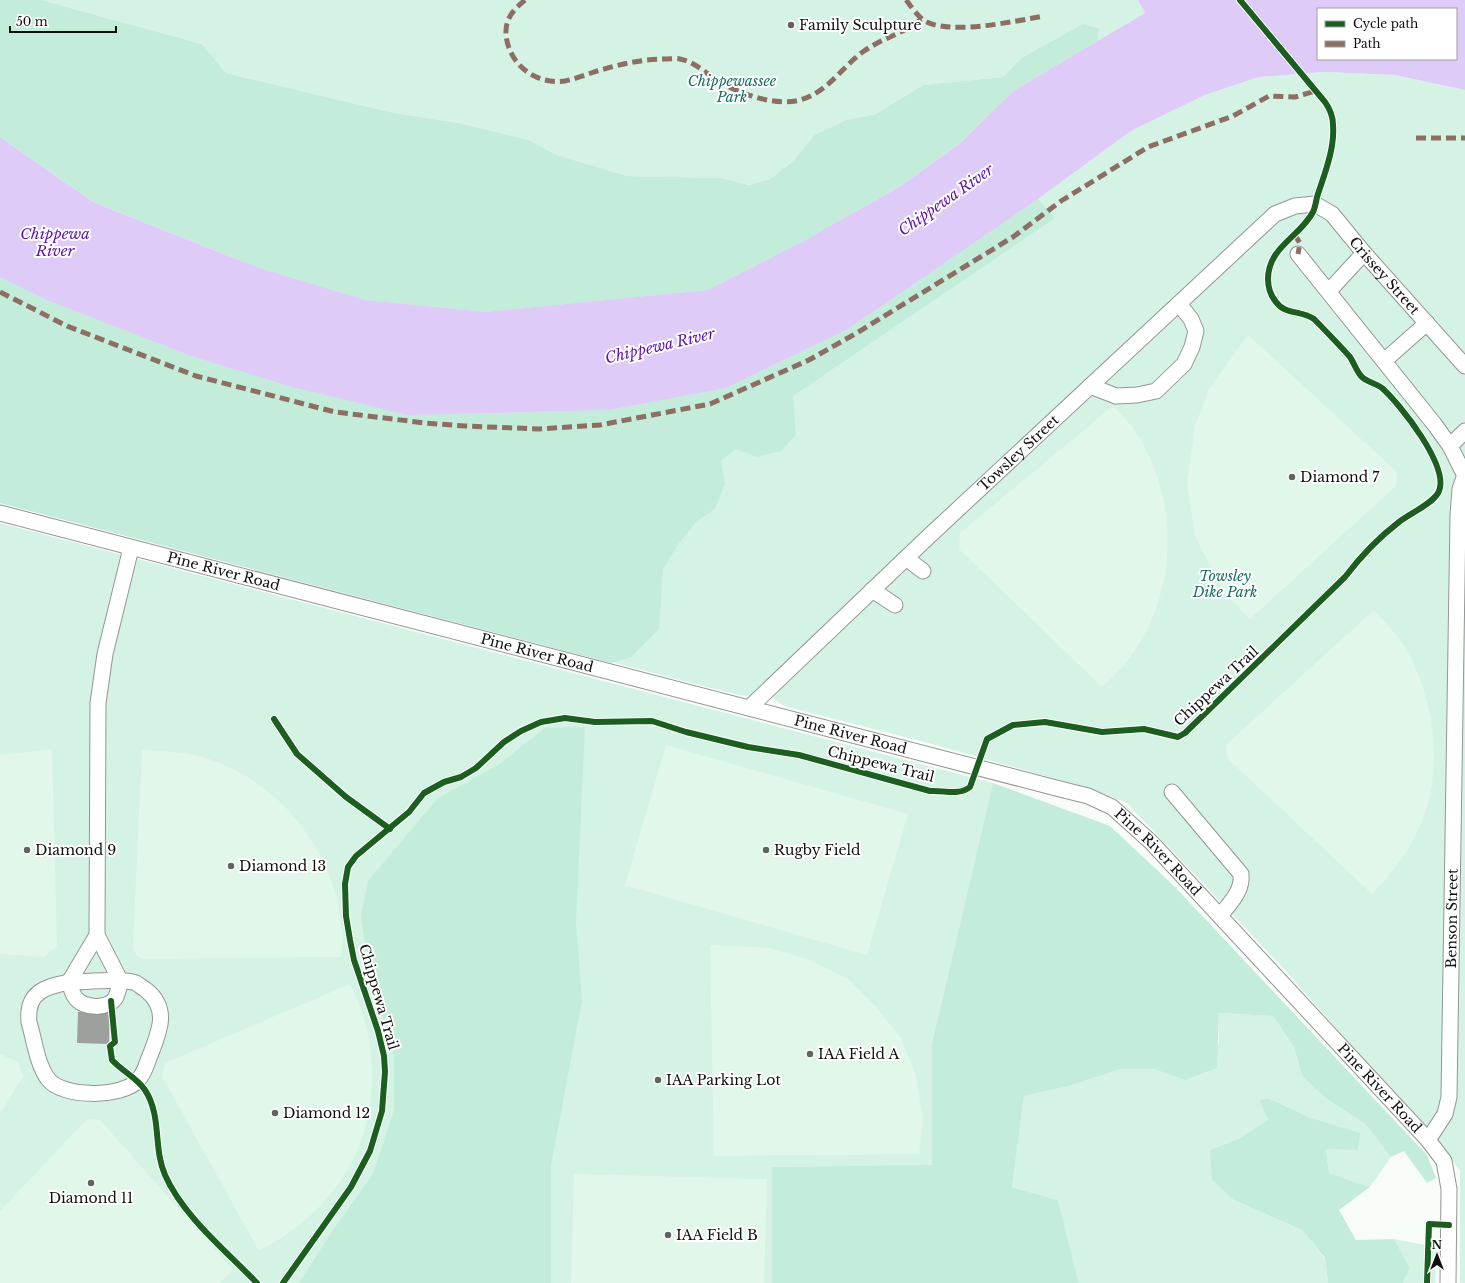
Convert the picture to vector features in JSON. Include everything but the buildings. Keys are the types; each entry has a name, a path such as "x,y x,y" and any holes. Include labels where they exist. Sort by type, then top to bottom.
{"street":[{"name":"Crissey Street","path":"1295,206 1315,204 1332,214 1364,253 1465,366"},
{"name":"Towsley Street","path":"749,708 906,558 1275,214 1295,206"},
{"path":"1329,291 1364,253"},
{"path":"1298,254 1413,395 1450,446 1465,476"},
{"path":"1090,386 1116,396 1137,395 1156,391 1184,364 1192,347 1196,331 1191,319 1179,304"},
{"path":"1384,361 1427,323"},
{"path":"1450,446 1465,430"},
{"name":"Benson Street","path":"1428,1140 1445,1114 1449,1097 1458,515 1460,489 1465,476"},
{"name":"Pine River Road","path":"0,512 132,548 1088,796 1112,807 1151,842 1428,1140 1444,1161 1449,1189 1448,1283"},
{"path":"69,982 75,998 85,1005 104,1006 116,998 121,982 97,935 98,697 104,654 132,548"},
{"path":"906,558 923,571"},
{"path":"872,590 895,605"},
{"path":"1172,792 1241,874 1242,883 1235,897 1220,916"},
{"path":"69,982 97,935"},
{"path":"69,982 136,983 154,996 159,1005 159,1030 144,1071 138,1081 122,1090 104,1092 64,1090 54,1086 47,1078 42,1068 29,1022 28,1012 30,1002 44,988 69,982"}],"green space":[{"path":"0,0 41,0 202,44 226,73 394,113 459,123 529,140 557,155 627,176 722,178 749,185 770,179 794,160 814,135 846,120 876,114 923,85 1003,77 1021,58 1083,24 1099,28 1098,41 1013,91 958,145 899,187 802,242 708,290 486,312 365,300 259,268 93,202 0,137"},
{"name":"Chippewassee Park","path":"41,0 1138,0 1145,13 1098,41 1099,28 1083,24 1021,58 1003,77 923,85 876,114 846,120 814,135 794,160 770,179 749,185 722,178 627,176 557,155 529,140 459,123 394,113 226,73 202,44"},
{"name":"Towsley Dike Park","path":"1324,72 1395,75 1465,90 1465,1283 1460,1283 1460,1170 1284,969 1127,803 1092,789 921,741 784,706 761,690 750,696 738,695 0,503 0,277 1038,199 1131,131 1205,95 1259,77"},
{"path":"1038,199 1055,218 793,396 796,435 781,451 757,457 736,449 721,461 725,484 715,509 697,521 679,543 663,569 659,629 631,657 611,663 0,503 0,277 49,301 191,356 292,387 408,415 609,410 726,388 848,329"},
{"name":"Diamond 7","path":"1248,335 1397,472 1396,486 1250,619 1225,593 1195,536 1187,482 1195,426 1209,389"},
{"path":"1113,406 1128,421 1135,431 1152,462 1163,496 1167,531 1166,566 1159,600 1146,632 1127,661 1102,687 959,549 960,533"},
{"path":"0,523 993,783 932,1043 932,1166 773,1167 772,1283 0,1283"},
{"path":"1374,610 1403,644 1417,672 1426,697 1432,723 1434,749 1433,776 1428,801 1420,826 1400,861 1372,894 1227,758 1226,745"},
{"path":"585,727 576,922 582,1001 551,1165 551,1283 299,1283 331,1233 373,1174 394,1110 394,1057 367,960 361,916 368,881 438,798 498,765 545,728"},
{"name":"Rugby Field","path":"666,745 908,814 867,955 625,885"},
{"name":"Diamond 9","path":"52,749 57,946 44,957 0,954 0,755"},
{"name":"Diamond 13","path":"142,750 168,751 194,755 223,764 250,778 274,797 295,818 313,843 327,870 337,899 342,932 341,957 144,959 137,955 133,943"},
{"path":"993,783 1110,826 1174,886 1427,1155 1436,1178 1427,1183 1404,1151 1391,1157 1365,1124 1324,1097 1302,1076 1294,1047 1273,1016 1219,1013 1217,1068 1184,1080 1154,1069 1121,1069 1069,1086 1024,1096 1012,1187 1058,1200 1079,1283 772,1283 772,1167 932,1165 932,1043"},
{"name":"IAA Field A","path":"710,945 769,948 807,959 848,979 876,1007 900,1037 915,1072 923,1119 919,1154 714,1156"},
{"name":"Diamond 12","path":"350,984 366,1024 372,1073 370,1105 363,1136 351,1164 334,1190 313,1213 288,1233 259,1251 162,1076 165,1063"},
{"path":"1219,1013 1273,1016 1294,1047 1302,1076 1324,1097 1365,1124 1391,1157 1370,1187 1329,1173 1326,1149 1311,1118 1268,1098 1259,1100 1268,1120 1240,1138 1210,1150 1234,1200 1302,1230 1325,1259 1328,1283 1079,1283 1058,1200 1012,1187 1024,1096 1069,1086 1121,1069 1154,1069 1184,1080 1219,1043"},
{"path":"0,1054 18,1062 23,1076 0,1114"},
{"path":"1268,1098 1311,1118 1360,1133 1358,1150 1326,1149 1329,1173 1370,1187 1339,1210 1356,1240 1394,1239 1410,1268 1403,1283 1328,1283 1325,1258 1302,1230 1234,1200 1212,1180 1210,1150 1240,1138 1268,1120 1259,1100"},
{"name":"Diamond 11","path":"87,1119 100,1120 233,1270 219,1283 0,1283 0,1211"},
{"name":"IAA Field B","path":"574,1174 767,1179 764,1283 571,1283"},
{"path":"1394,1239 1436,1247 1435,1283 1403,1283 1410,1268"}],"water":[{"name":"Chippewa River","path":"1138,0 1465,0 1465,90 1395,75 1324,72 1259,77 1205,95 1131,131 1038,199 848,329 726,388 609,410 408,415 292,387 191,356 49,301 0,277 0,137 93,202 259,268 365,300 486,312 708,290 802,242 899,187 958,145 1013,91 1145,13"}],"pier":[{"path":"1237,0 1244,0 1307,75 1300,76"}],"marked path":[{"path":"525,0 517,7 508,20 506,29 508,46 518,64 534,76 544,80 565,81 603,69 629,63 656,59 678,59 687,61 699,67 721,83 735,90 763,99 782,102 800,100 819,91 864,51 922,19"},
{"path":"906,0 922,19 933,24 947,27 999,24 1044,16"},
{"path":"0,292 67,326 196,376 335,412 425,423 465,426 539,429 600,425 710,404 809,360 855,334 1013,237 1061,201 1148,147 1233,116 1269,96 1295,97 1316,91"},
{"path":"1416,138 1465,138"},
{"path":"1294,234 1300,243 1298,254"}],"cycle path":[{"name":"Chippewa Trail","path":"283,1283 351,1187 370,1151 382,1111 385,1072 384,1056 378,1031 354,960 350,940 346,916 345,884 348,867 356,856 409,812 424,793 444,782 461,777 476,768 504,742 521,731 541,722 565,718 595,722 652,721 686,732 748,747 799,755 930,791 951,792 966,790 970,787 987,739 1013,725 1045,722 1102,732 1144,729 1178,737 1185,733 1345,577 1377,541 1399,522 1426,505 1438,493 1440,482 1438,469 1431,453 1411,422 1390,396 1382,388 1361,376 1350,357 1314,319 1304,314 1284,309 1276,302 1271,294 1268,279 1269,268 1273,259 1279,250 1300,229 1313,212 1331,153 1333,122 1331,113 1325,102 1240,0"},
{"path":"274,719 297,754 346,797 390,829"},
{"path":"111,1001 115,1042 110,1046 112,1060 142,1086 150,1100 154,1110 159,1154 165,1175 173,1190 194,1219 257,1283"},
{"path":"1427,1283 1429,1224 1449,1225"}],"place":[{"name":"Family Sculpture","path":"791,25"},
{"name":"Diamond 7","path":"1292,477"},
{"name":"Diamond 9","path":"27,850"},
{"name":"Rugby Field","path":"766,850"},
{"name":"Diamond 13","path":"231,866"},
{"name":"IAA Field A","path":"810,1054"},
{"name":"IAA Parking Lot","path":"658,1080"},
{"name":"Diamond 12","path":"275,1113"},
{"name":"Diamond 11","path":"91,1183"},
{"name":"IAA Field B","path":"668,1235"}]}
